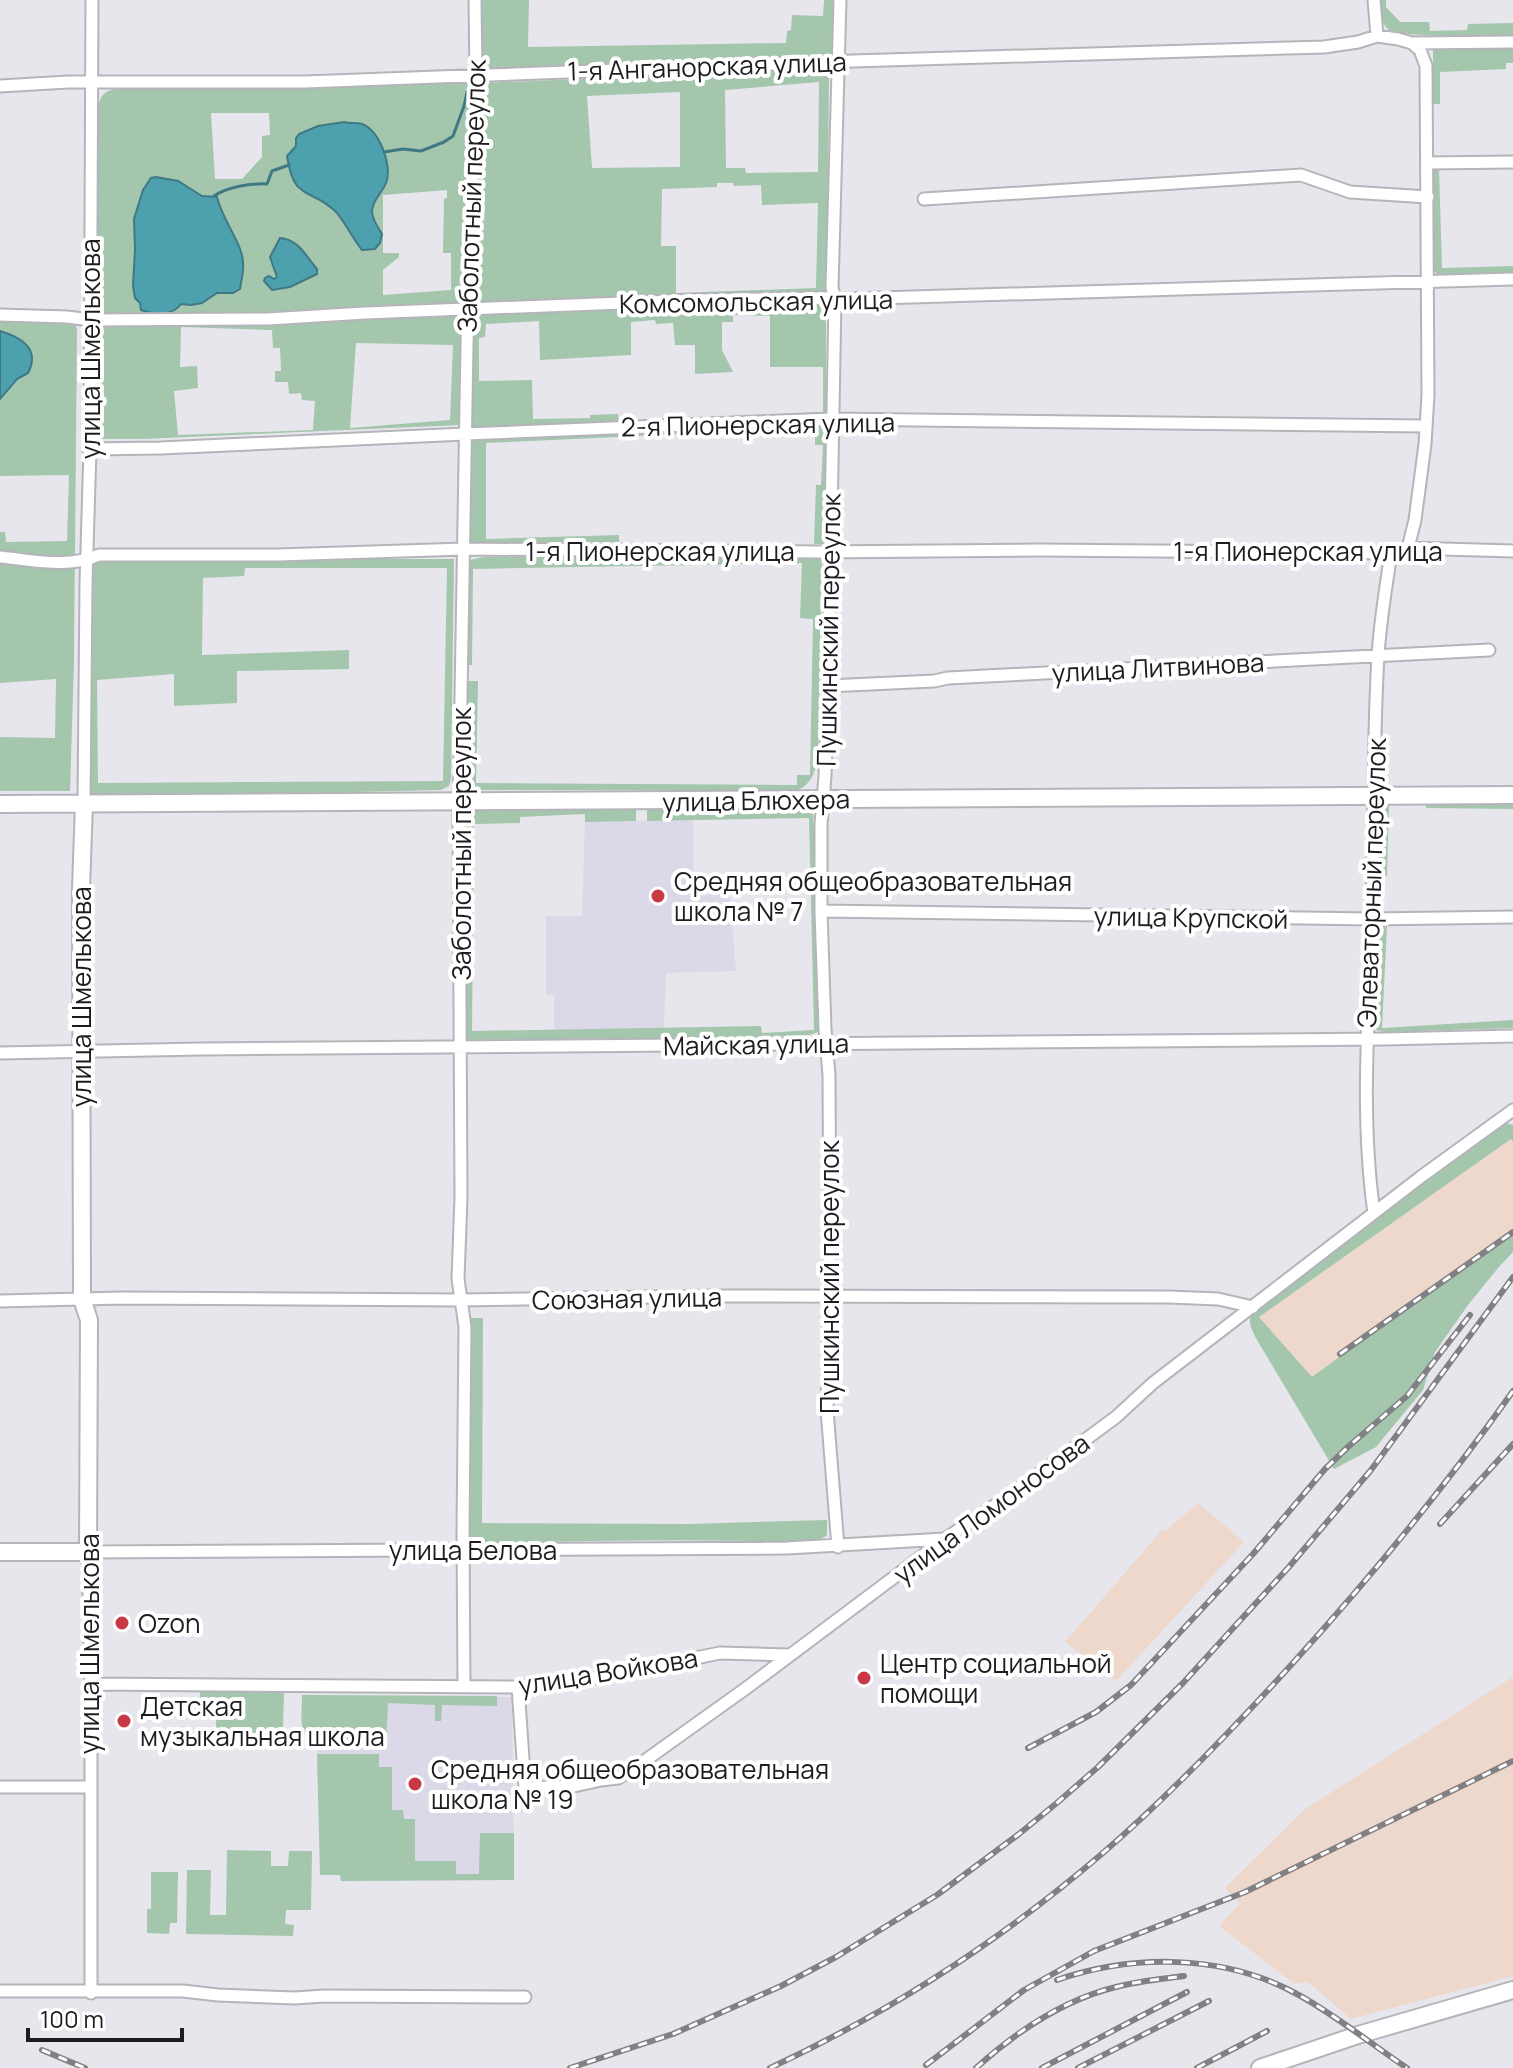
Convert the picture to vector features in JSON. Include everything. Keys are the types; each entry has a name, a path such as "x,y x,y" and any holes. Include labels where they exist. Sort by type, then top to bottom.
{"street":[{"name":"улица Шмелькова","path":"91,1993 89,1320 82,1299 81,889 90,449 92,0"},
{"name":"Заболотный переулок","path":"464,1687 465,1327 458,1279 461,1197 459,801 465,434 476,75 475,0"},
{"name":"Пушкинский переулок","path":"838,1547 827,1410 829,1075 821,911 840,0"},
{"path":"1374,0 1377,36"},
{"name":"1-я Анганорская улица","path":"0,86 305,82 1324,47 1377,36 1412,43 1513,42"},
{"path":"1408,548 1415,520 1426,426 1428,197 1426,66 1420,50 1412,43"},
{"path":"1427,163 1513,162"},
{"path":"924,199 1301,175 1350,192 1428,197"},
{"name":"Комсомольская улица","path":"0,315 91,320 268,319 699,300 835,299 1513,279"},
{"name":"2-я Пионерская улица","path":"90,449 832,419 1426,426"},
{"name":"1-я Пионерская улица","path":"0,557 59,563 86,561 99,555 278,555 464,549 1398,553 1408,548 1513,551"},
{"name":"Элеваторный переулок","path":"1374,1213 1370,1188 1366,1039 1378,655 1391,553"},
{"name":"улица Литвинова","path":"828,686 1489,650"},
{"name":"улица Блюхера","path":"0,804 1513,795"},
{"name":"улица Крупской","path":"821,911 1371,919 1513,917"},
{"name":"Майская улица","path":"0,1053 1513,1036"},
{"name":"улица Ломоносова","path":"518,1687 525,1788 574,1786 618,1778 696,1725 945,1539 1116,1417 1153,1383 1513,1110"},
{"name":"Союзная улица","path":"0,1301 716,1296 1189,1297 1218,1299 1253,1307"},
{"name":"улица Белова","path":"0,1552 700,1549 838,1547 945,1539"},
{"name":"улица Войкова","path":"91,1684 518,1687 603,1677 720,1653 789,1655"},
{"path":"0,1787 90,1787"},
{"path":"1260,2068 1369,2031 1513,1990"},
{"path":"0,1991 183,1991 295,1998 525,1997"}],"shaded area":[{"path":"693,820 694,896 730,894 736,971 666,973 664,1029 554,1031 554,995 546,995 546,916 582,916 585,822"},
{"path":"1511,1139 1513,1229 1311,1378 1259,1317"},
{"path":"1198,1503 1244,1542 1116,1681 1065,1642 1162,1530 1164,1532"},
{"path":"1513,1677 1513,1976 1351,2019 1308,1982 1295,1984 1219,1926 1240,1903 1225,1888 1305,1809"},
{"name":"Средняя общеобразовательная школа № 19","path":"302,1695 512,1697 514,1880 341,1881 340,1875 320,1875 317,1746 303,1733"}],"green space":[{"path":"478,0 529,0 528,47 786,43 792,15 823,16 824,0 833,0 832,54 480,69"},
{"path":"1379,0 1386,0 1386,7 1400,22 1429,22 1430,31 1467,30 1468,24 1513,23 1513,35 1396,32 1383,23"},
{"path":"1513,48 1513,63 1506,63 1506,69 1440,72 1440,104 1433,104 1433,50"},
{"path":"829,69 827,293 473,302 480,83","holes":["819,82 818,172 746,173 745,168 726,168 725,90","680,92 680,167 592,168 587,96","717,183 761,185 762,205 818,203 816,288 676,293 676,246 661,246 662,189 717,187"]},
{"path":"470,81 460,425 98,439 100,100 105,93 114,89","holes":["211,113 269,113 270,135 262,136 262,157 242,179 215,179","344,122 356,123 378,138 389,175 372,208 373,218 382,234 342,219 329,206 299,190 287,156 296,146 299,134 318,126","156,177 178,181 202,196 217,197 221,214 242,253 243,273 233,293 217,292 202,304 181,303 173,312 141,310 133,286 134,219 143,190","447,190 447,198 444,199 443,253 451,253 451,290 383,295 383,270 399,257 399,253 383,253 383,195","296,243 317,269 317,274 274,279","181,327 272,330 273,348 280,348 281,371 275,371 275,382 288,382 289,394 301,393 302,400 315,401 313,430 178,435 174,391 198,388 197,366 180,367","356,343 453,345 450,420 350,428"]},
{"path":"1431,168 1439,168 1442,268 1513,266 1513,274 1445,276 1433,269"},
{"path":"820,301 826,308 826,416 472,427 473,314 670,304","holes":["733,315 770,316 770,367 823,367 823,412 619,421 618,414 533,419 532,380 479,381 479,338 485,337 486,324 539,321 540,360 631,355 631,322 655,320 656,324 673,323 675,345 695,345 695,374 733,372 722,350 722,322 733,322"]},
{"path":"69,321 77,329 70,791 0,791 0,737 55,738 56,679 0,683 0,532 5,532 6,542 67,541 69,475 0,476 0,399 17,379 28,373 31,354 18,339 0,331 0,322"},
{"path":"826,426 823,544 814,544 816,485 821,485 823,445 815,445 815,428 486,443 486,539 619,535 619,542 469,543 471,436"},
{"path":"822,556 818,757 812,776 803,787 798,790 464,790 466,681 478,681 476,783 797,785 797,775 810,775 813,619 800,618 802,563 473,569 472,665 466,665 470,560 483,557"},
{"path":"105,559 454,559 449,786 441,790 92,796 90,569 94,563","holes":["245,568 447,568 443,781 98,783 97,680 174,674 174,706 237,703 237,671 349,669 349,650 202,655 203,578 244,576"]},
{"path":"1426,803 1513,803 1513,809 1426,808"},
{"path":"1389,804 1387,876 1382,876 1381,912 1378,913 1382,811"},
{"path":"636,806 636,821 585,822 585,814 520,817 520,823 474,824 472,1031 761,1026 762,1033 814,1030 809,818 647,821 647,806 812,806 821,1024 818,1032 807,1036 464,1040 465,807"},
{"path":"1375,924 1387,925 1382,1028 1513,1020 1513,1028 1376,1030 1373,1017"},
{"path":"1506,1123 1513,1125 1513,1142 1511,1139 1259,1317 1312,1377 1513,1229 1513,1252 1468,1305 1435,1352 1423,1390 1376,1447 1334,1469 1257,1340 1250,1325 1252,1313 1260,1304"},
{"path":"471,1318 483,1318 482,1523 688,1524 827,1520 827,1535 813,1541 792,1542 473,1541 469,1533"},
{"path":"200,1692 284,1692 283,1727 272,1733 216,1733 216,1719 200,1719"},
{"path":"302,1695 497,1696 497,1706 442,1705 441,1721 435,1721 435,1705 388,1703 386,1746 316,1745 303,1730"},
{"path":"317,1754 379,1754 379,1767 392,1767 392,1810 403,1810 404,1819 415,1819 415,1861 456,1861 456,1874 479,1874 480,1833 514,1833 514,1880 341,1881 340,1875 320,1875"},
{"path":"227,1850 271,1851 271,1866 288,1866 289,1851 312,1851 311,1910 286,1910 285,1924 294,1925 293,1936 186,1934 187,1870 211,1870 210,1915 226,1915"},
{"path":"151,1872 178,1872 177,1923 170,1923 169,1934 147,1933 147,1909 151,1909"}],"water":[{"path":"360,123 368,128 379,142 386,159 386,183 372,207 373,217 382,234 375,249 362,250 336,212 299,188 290,171 287,156 296,146 299,134 318,126"},
{"path":"151,178 178,181 202,196 217,197 242,256 240,289 233,293 217,293 202,303 181,304 168,312 141,310 133,286 134,219 143,190"},
{"path":"280,238 292,241 301,249 317,269 317,274 290,287 272,290 264,281 269,276 277,277 270,257"},
{"path":"0,331 21,340 32,357 28,373 17,379 0,399"}],"waterway":[{"path":"384,152 403,149 421,151 453,136 467,92 472,89"},
{"path":"214,196 239,186 267,184 272,171 289,165"}],"railway":[{"path":"1340,1354 1513,1232"},
{"path":"570,2068 673,2034 781,1986 836,1957 937,1895 1058,1802 1183,1683 1288,1568 1371,1470 1513,1277"},
{"path":"1028,1748 1096,1712 1131,1685 1253,1554 1325,1469 1407,1396 1470,1315"},
{"path":"770,2068 859,2023 944,1972 1026,1915 1129,1830 1224,1737 1379,1565 1513,1391"},
{"path":"1440,1524 1513,1444"},
{"path":"926,2065 1024,1990 1094,1951 1245,1892 1513,1761"},
{"path":"1057,1980 1086,1971 1147,1962 1178,1962 1238,1971 1267,1980 1309,2001 1407,2068"},
{"path":"976,2068 1024,2030 1077,2000 1124,1985 1184,1976"},
{"path":"1042,2068 1187,1992"},
{"path":"1078,2068 1209,2001"},
{"path":"1197,2068 1267,2031"},
{"path":"42,2050 85,2068"}],"place":[{"name":"Средняя общеобразовательная школа № 7","path":"658,896"},
{"name":"Ozon","path":"122,1623"},
{"name":"Центр социальной помощи","path":"864,1678"},
{"name":"Детская музыкальная школа","path":"124,1721"},
{"name":"Средняя общеобразовательная школа № 19","path":"415,1784"}]}
